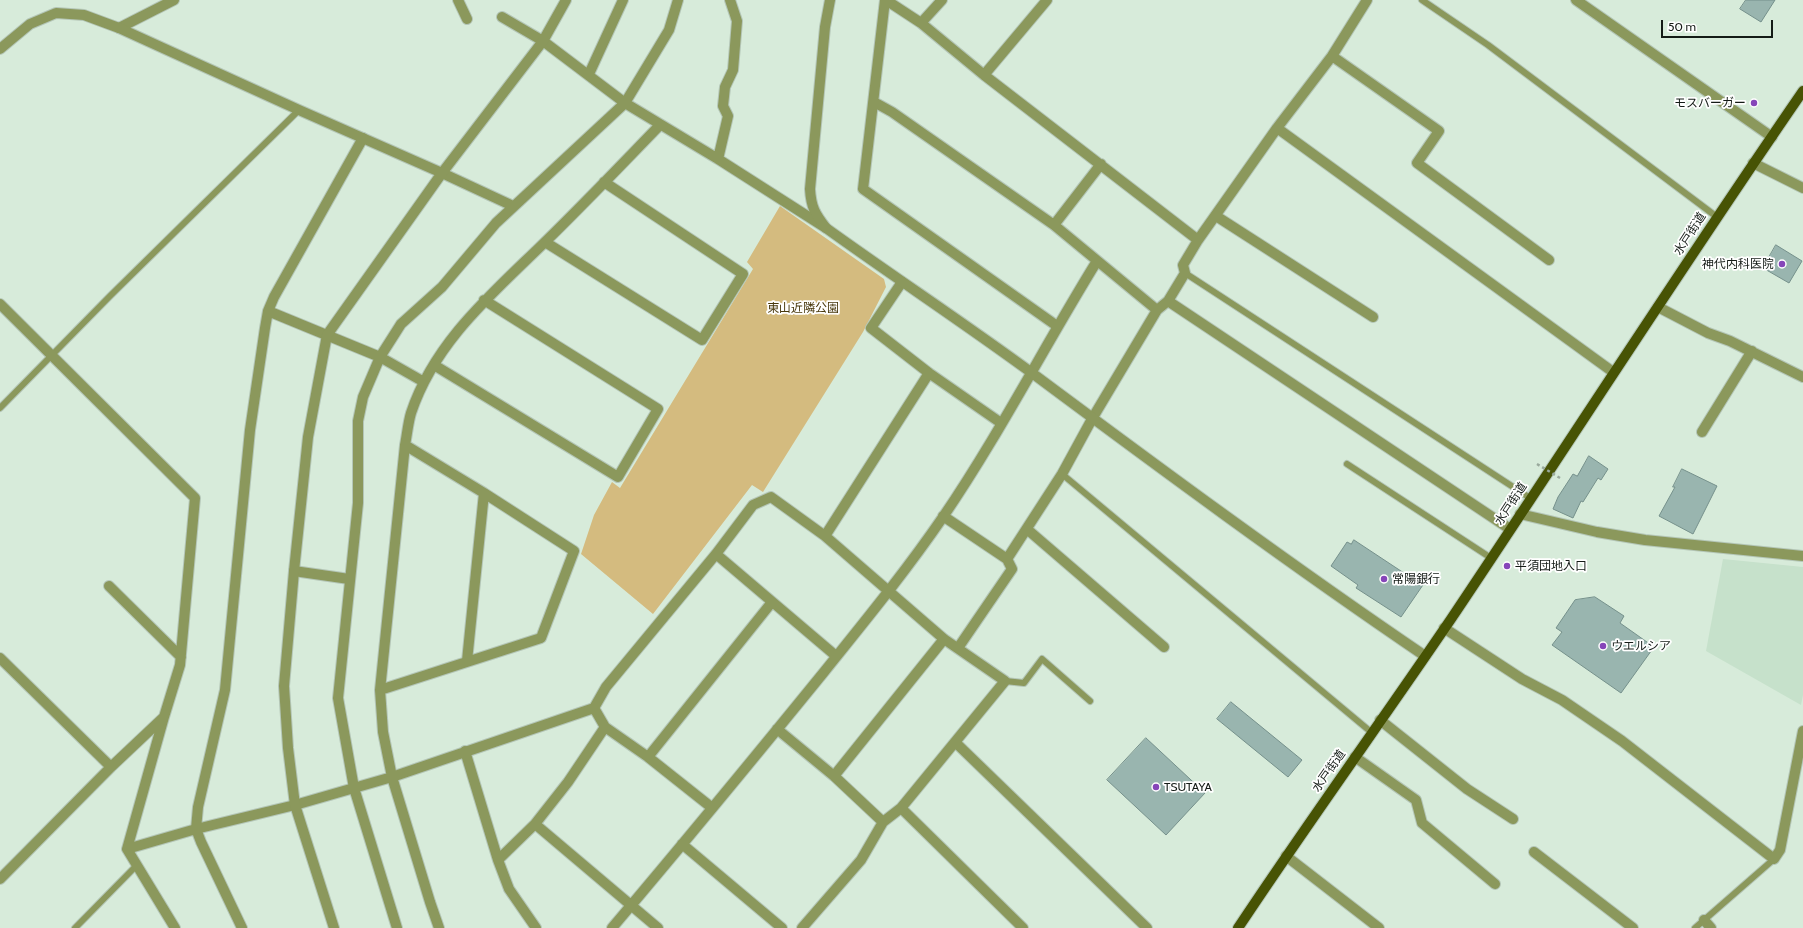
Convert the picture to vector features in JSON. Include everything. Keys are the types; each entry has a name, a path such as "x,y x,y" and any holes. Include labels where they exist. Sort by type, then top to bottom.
{"main road":[{"name":"水戸街道","path":"1238,928 1371,732 1444,628 1613,372 1803,91"}],"street":[{"path":"119,28 174,0"},
{"path":"458,0 467,18"},
{"path":"334,928 295,805 288,748 284,686 308,437 327,335 442,173 543,41 566,0"},
{"path":"589,74 623,0"},
{"path":"397,928 354,788 338,698 358,503 358,421 363,397 380,356 401,324 442,287 496,223 513,206 625,103 669,30 678,0"},
{"path":"718,159 728,116 723,106 725,87 733,70 737,21 730,0"},
{"path":"826,228 816,215 810,202 810,189 825,27 830,0"},
{"path":"1057,326 863,189 886,0 922,24 984,75 1198,240"},
{"path":"922,24 942,0"},
{"path":"984,75 1047,0"},
{"path":"1007,559 1028,530 1062,474 1092,419 1157,310 1168,301 1185,273 1183,265 1198,240 1277,128 1332,56 1366,0"},
{"path":"1576,0 1772,137"},
{"path":"0,49 30,24 56,13 84,14 119,28 513,206"},
{"path":"502,17 543,41 589,74 625,103 718,159 826,228 1031,372 1092,419 1425,656"},
{"path":"1332,56 1439,131 1417,163 1549,260"},
{"path":"874,102 892,112 1054,225 1157,310"},
{"path":"439,928 392,777 383,732 380,690 405,446 411,414 424,382 434,365 460,328 484,300 545,242 660,125"},
{"path":"1277,128 1613,372"},
{"path":"242,928 196,829 198,807 225,690 250,430 268,311 363,138"},
{"path":"1753,163 1803,188"},
{"path":"1054,225 1101,164"},
{"path":"545,242 702,340 743,274 604,182"},
{"path":"1216,216 1373,317"},
{"path":"612,928 889,592 943,516 1001,423 1057,326 1097,261"},
{"path":"902,282 871,328 929,373 1001,423"},
{"path":"434,365 618,477 658,409 484,300"},
{"path":"1168,301 1510,529"},
{"path":"0,304 195,498 180,665 127,849 175,928"},
{"path":"1658,307 1708,333 1752,351 1803,377"},
{"path":"268,311 380,356 424,382"},
{"path":"1702,432 1752,351"},
{"path":"825,536 929,373"},
{"path":"380,690 541,638 574,551 484,493 405,446"},
{"path":"467,661 484,493"},
{"path":"127,849 196,829 295,805 392,777 594,708 606,687 716,554 753,505 771,496 825,536 944,639 1005,681 900,808 883,822 861,860 802,928"},
{"path":"1520,514 1597,532 1645,540 1803,556"},
{"path":"943,516 1007,559 1012,569 958,648"},
{"path":"1028,530 1164,647"},
{"path":"716,554 836,656"},
{"path":"294,571 350,579"},
{"path":"109,586 181,657"},
{"path":"648,758 772,602"},
{"path":"1444,628 1522,678 1562,700 1616,737 1774,859 1780,850 1803,731"},
{"path":"834,776 944,639"},
{"path":"0,658 111,768"},
{"path":"594,708 605,727 712,807"},
{"path":"0,879 164,717"},
{"path":"1380,720 1467,789 1513,819"},
{"path":"498,860 535,824 568,782 605,727"},
{"path":"777,729 834,776 883,822"},
{"path":"955,742 1147,928"},
{"path":"466,751 498,860 509,890 536,928"},
{"path":"1355,757 1416,800 1422,823 1495,884"},
{"path":"900,808 1023,928"},
{"path":"535,824 658,928"},
{"path":"682,844 782,928"},
{"path":"1534,852 1633,928"},
{"path":"1286,856 1379,928"}],"lane":[{"path":"1422,0 1488,45 1717,217"},
{"path":"0,408 52,357 115,291 299,110"},
{"path":"1185,273 1530,498"},
{"path":"1347,464 1491,558"},
{"path":"1062,474 1371,732"},
{"path":"1005,681 1024,683 1042,659 1090,701"},
{"path":"1694,928 1708,924 1774,859"},
{"path":"75,928 136,866"}],"path":[{"path":"1537,464 1560,478"}],"shaded area":[{"path":"1723,559 1803,567 1803,695 1801,705 1706,651"}],"green space":[{"name":"東山近隣公園","path":"780,206 884,279 886,287 863,332 763,492 752,485 653,614 581,554 594,515 612,482 620,488 753,269 747,262"}],"building":[{"path":"1746,0 1775,0 1761,22 1740,9"},
{"name":"神代内科医院","path":"1776,245 1802,261 1789,283 1763,268"},
{"path":"1589,456 1608,469 1601,480 1598,478 1583,502 1581,501 1573,518 1553,509 1558,497 1573,474 1577,476"},
{"path":"1682,469 1717,486 1693,534 1659,516 1675,487 1673,487"},
{"name":"常陽銀行","path":"1354,540 1407,575 1409,572 1425,582 1401,617 1356,588 1358,585 1331,566 1347,542 1351,544"},
{"name":"ウエルシア","path":"1595,597 1624,616 1620,623 1654,647 1621,693 1552,645 1562,632 1556,628 1575,600"},
{"path":"1231,702 1302,760 1288,777 1217,719"},
{"name":"TSUTAYA","path":"1146,738 1205,793 1166,835 1107,780"}],"place":[{"name":"モスバーガー","path":"1754,103"},
{"name":"神代内科医院","path":"1782,264"},
{"name":"平須団地入口","path":"1507,566"},
{"name":"常陽銀行","path":"1384,579"},
{"name":"ウエルシア","path":"1603,646"},
{"name":"TSUTAYA","path":"1156,787"}]}
